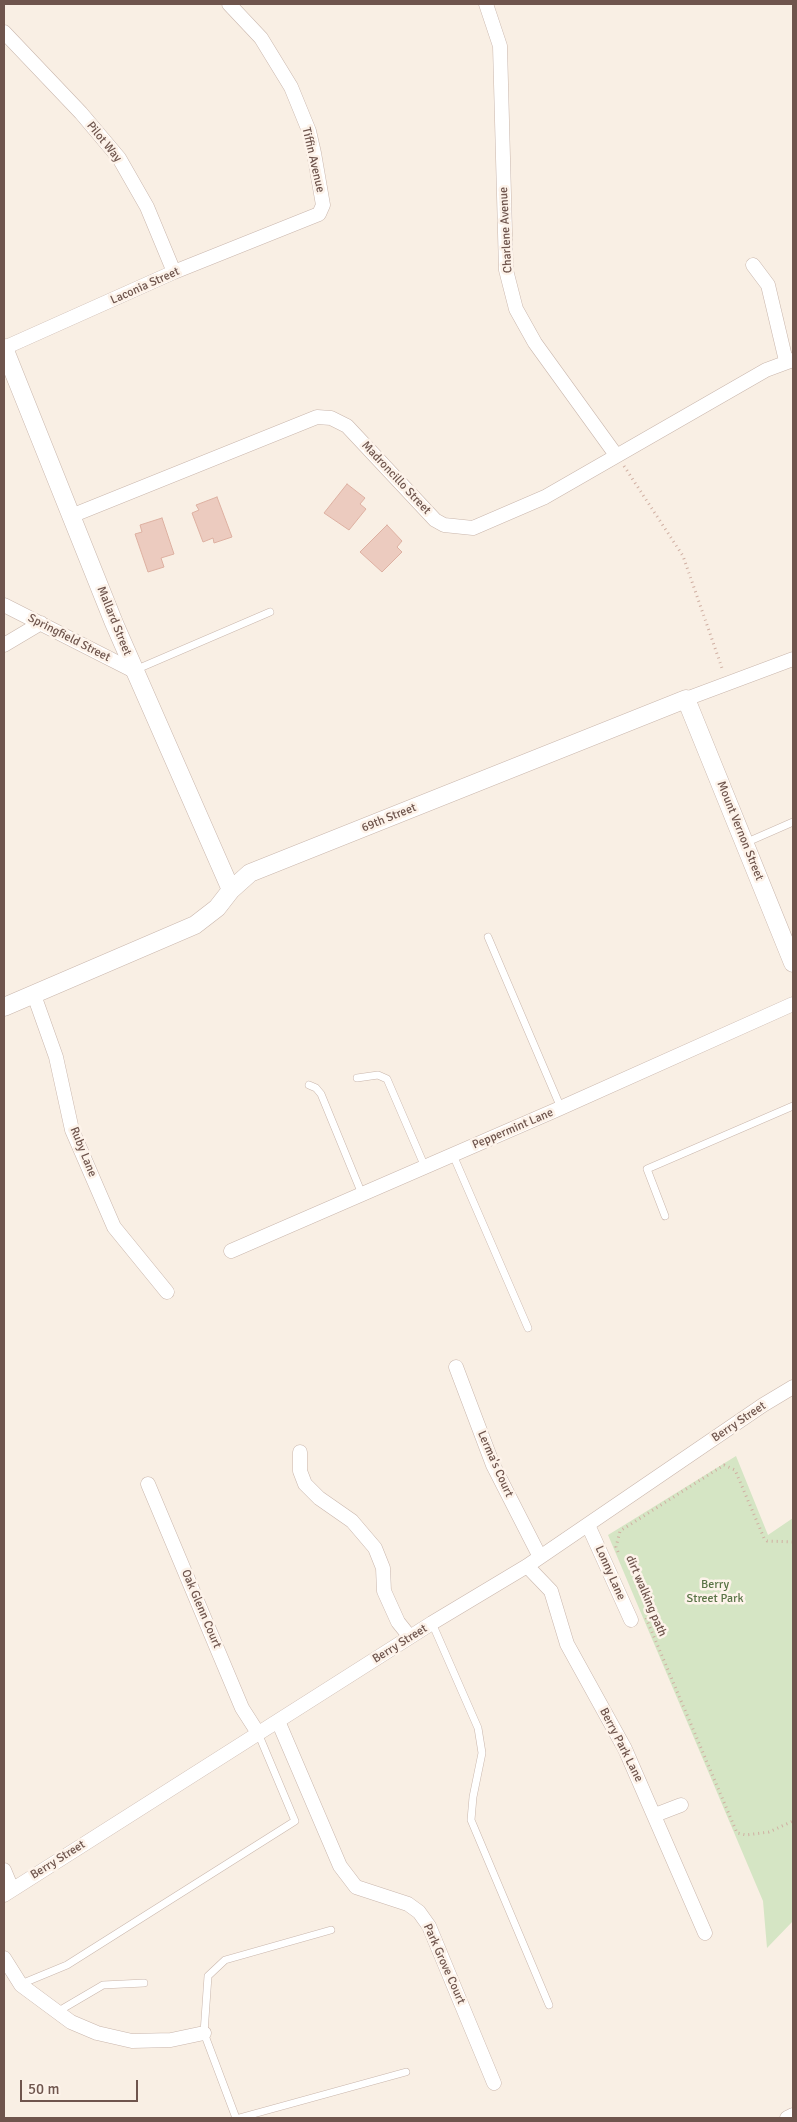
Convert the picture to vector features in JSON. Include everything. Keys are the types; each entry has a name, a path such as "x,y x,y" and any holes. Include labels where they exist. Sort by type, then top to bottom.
{"street":[{"name":"Tiffin Avenue","path":"229,4 261,38 291,88 309,131 323,205 319,214 288,227"},
{"name":"Charlene Avenue","path":"486,4 500,46 506,270 516,309 535,343 616,456"},
{"name":"Pilot Way","path":"4,32 81,113 119,158 147,207 174,272"},
{"name":"Laconia Street","path":"4,348 174,272 288,227"},
{"path":"753,265 768,285 790,361"},
{"name":"Mallard Street","path":"4,348 134,671 231,890"},
{"name":"Madroncillo Street","path":"71,516 317,417 331,418 347,426 435,520 444,525 473,528 545,497 766,370 790,361"},
{"name":"Springfield Street","path":"4,605 134,671"},
{"path":"4,645 41,623"},
{"name":"69th Street","path":"4,1007 196,925 217,908 231,890 250,873 686,699 793,659"},
{"name":"Mount Vernon Street","path":"686,699 793,963"},
{"name":"Ruby Lane","path":"34,995 56,1057 72,1130 114,1227 167,1292"},
{"name":"Peppermint Lane","path":"231,1251 561,1108 793,1004"},
{"name":"Lerma's Court","path":"456,1367 493,1464 540,1557"},
{"name":"Berry Street","path":"8,1892 432,1623 527,1566 763,1405 793,1387"},
{"path":"300,1452 300,1471 305,1484 319,1498 352,1521 374,1548 383,1568 384,1591 398,1622 410,1638"},
{"name":"Oak Glenn Court","path":"148,1484 242,1708 258,1733"},
{"name":"Lonny Lane","path":"588,1526 631,1620"},
{"name":"Berry Park Lane","path":"527,1566 551,1591 567,1644 625,1749 705,1933"},
{"name":"Park Grove Court","path":"278,1721 340,1866 356,1887 408,1904 419,1912 429,1926 494,2083"},
{"path":"655,1815 681,1805"},
{"path":"4,1870 8,1892"},
{"path":"4,1958 21,1985 71,2022 97,2033 132,2041 172,2040 204,2033"},
{"path":"788,2118 793,2115"}],"lane":[{"path":"134,671 270,612"},
{"path":"744,843 793,822"},
{"path":"488,937 561,1108"},
{"path":"357,1078 378,1076 387,1080 425,1167"},
{"path":"309,1085 316,1088 321,1094 362,1194"},
{"path":"666,1216 647,1169 793,1106"},
{"path":"454,1155 528,1328"},
{"path":"432,1623 478,1728 482,1753 472,1796 471,1820 549,2005"},
{"path":"21,1985 67,1965 295,1821 258,1733"},
{"path":"331,1930 225,1960 208,1976 204,2033 237,2118 406,2072"},
{"path":"56,2012 103,1985 144,1983"}],"path":[{"path":"616,456 682,556 727,683"},
{"name":"dirt walking path","path":"620,1556 616,1547 620,1531 724,1465 735,1470 764,1538 767,1541 793,1542"},
{"name":"dirt walking path","path":"642,1609 737,1833 746,1835 770,1832 793,1821"}],"green space":[{"name":"Berry Street Park","path":"736,1456 768,1535 793,1518 793,1921 767,1948 763,1901 608,1535"}],"building":[{"path":"347,484 365,498 360,504 366,509 349,530 324,513"},
{"path":"217,497 232,537 214,543 213,538 203,542 192,513 199,510 196,505"},
{"path":"162,518 174,554 161,558 164,567 148,572 135,534 142,532 140,525"},
{"path":"387,525 402,541 397,547 402,552 382,572 360,552"}]}
